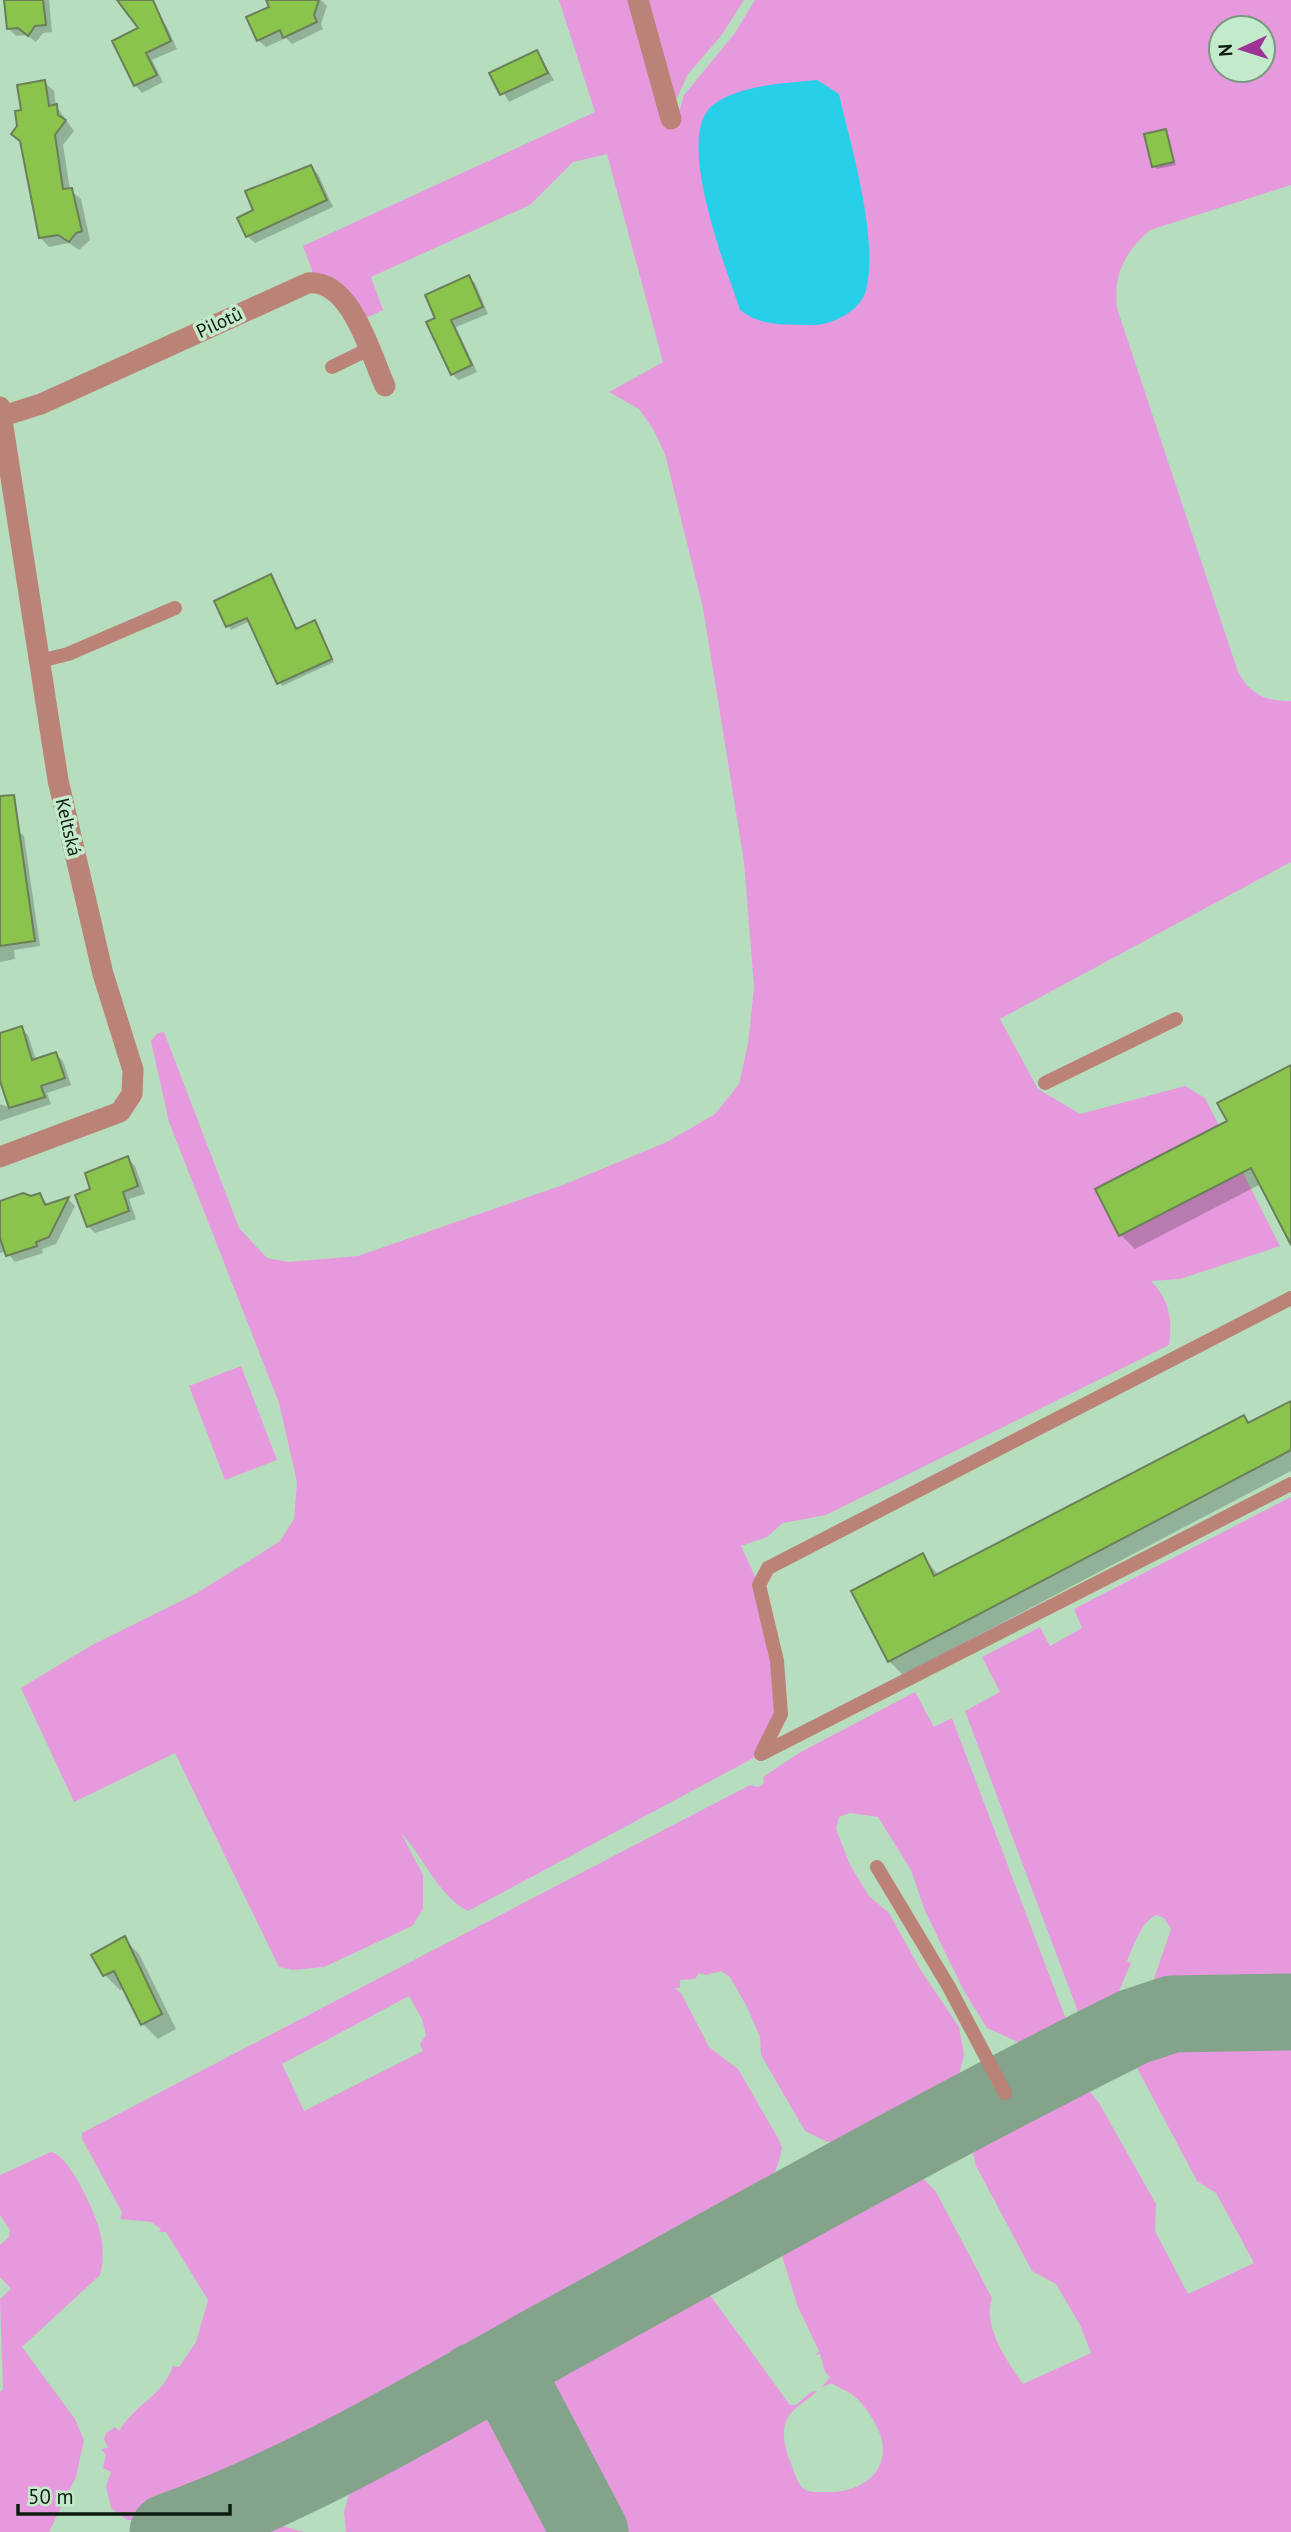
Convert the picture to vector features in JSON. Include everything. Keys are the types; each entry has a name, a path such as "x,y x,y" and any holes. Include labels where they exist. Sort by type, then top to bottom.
{"street":[{"path":"638,0 671,119"},
{"name":"Pilotů","path":"1,412 41,404 308,282 328,285 342,295 385,386"},
{"name":"Keltská","path":"0,1157 120,1112 129,1102 135,1083 103,974 58,780 1,412"}],"lane":[{"path":"332,367 369,349"},
{"path":"40,661 68,654 175,608"},
{"path":"1045,1083 1176,1019"},
{"path":"1291,1298 768,1568 759,1585 777,1661 781,1714 761,1754 1291,1484"},
{"path":"877,1867 949,1987 1005,2093"}],"shaded area":[{"path":"559,0 744,0 721,36 688,74 667,119 677,119 684,95 735,33 755,0 1291,0 1291,185 1150,230 1128,255 1119,274 1116,296 1117,308 1238,672 1248,686 1260,695 1274,700 1291,701 1291,862 1000,1019 1038,1089 1080,1114 1185,1086 1205,1098 1280,1246 1180,1279 1151,1281 1166,1302 1170,1327 1169,1345 826,1515 783,1523 767,1537 741,1546 759,1585 781,1714 761,1754 468,1911 448,1896 401,1833 423,1875 423,1909 412,1926 324,1967 293,1970 279,1967 175,1753 74,1802 21,1688 92,1645 195,1594 252,1559 280,1541 294,1519 297,1482 279,1403 169,1122 151,1041 158,1033 164,1032 239,1228 267,1258 288,1262 358,1256 563,1185 667,1142 715,1114 739,1084 748,1044 754,987 744,862 703,608 665,454 653,429 639,409 609,392 663,362 607,154 573,162 530,205 371,277 383,310 364,319 345,288 333,280 313,273 303,246 595,112","holes":["839,94 861,191 869,267"]},
{"path":"241,1366 277,1460 225,1480 189,1386"},
{"path":"1291,1497 1291,1998 1147,1999 1171,1929 1164,1918 1156,1915 1146,1923 1135,1942 1127,1961 1131,1963 1107,2019 1088,2029 1087,2024 1083,2025 965,1711 1000,1692 982,1657 1040,1627 1050,1646 1082,1628 1074,1609"},
{"path":"915,1692 934,1727 952,1718 1070,2030 1061,2045 1050,2050 1018,2042 987,2028 965,1993 925,1911 911,1870 878,1817 850,1813 839,1817 836,1829 850,1865 869,1896 889,1913 920,1969 959,2027 964,2054 956,2089 944,2109 867,2151 825,2141 805,2131 761,2055 760,2037 730,1977 721,1971 706,1975 699,1973 695,1979 680,1980 680,1988 674,1988 681,1993 709,2047 738,2069 782,2148 763,2203 727,2226 581,2302 527,2334 253,2481 147,2520 127,2520 111,2508 106,2486 111,2472 103,2468 106,2455 101,2449 108,2448 104,2439 106,2433 115,2427 119,2431 133,2413 156,2393 173,2366 179,2367 196,2342 208,2300 166,2232 159,2232 161,2229 151,2222 120,2219 122,2212 82,2139 82,2133 750,1785 758,1787 764,1783 763,1777 799,1753","holes":["409,1996 422,2019 426,2035 420,2044 423,2051 304,2111 282,2064"]},
{"path":"1173,2025 1291,2029 1291,2532 620,2532 549,2408 537,2362 696,2276 790,2405 796,2405 811,2392 817,2391 790,2415 784,2429 787,2451 801,2486 811,2492 836,2492 858,2486 875,2473 880,2464 883,2454 878,2428 855,2397 832,2383 822,2387 830,2377 825,2372 820,2354 815,2355 819,2351 798,2307 777,2240 771,2236 902,2165 919,2174 936,2192 992,2298 990,2320 993,2331 1023,2384 1091,2353 1080,2325 1056,2284 1032,2271 976,2166 971,2145 972,2127 978,2122 1062,2078 1085,2086 1099,2103 1156,2204 1155,2231 1188,2294 1254,2263 1216,2193 1197,2181 1136,2066 1134,2056 1139,2037"},
{"path":"51,2152 67,2164 90,2206 100,2233 102,2267 100,2275 22,2347 75,2419 84,2440 76,2477 49,2532 0,2532 0,2392 3,2389 0,2299 11,2289 0,2277 0,2245 9,2237 10,2230 0,2215 0,2175"},
{"path":"461,2402 494,2417 506,2430 559,2520 562,2532 346,2532 344,2512 359,2458"},
{"path":"253,2518 304,2532 215,2532"}],"water":[{"path":"817,80 839,94 856,165 869,244 866,290 852,311 827,323 811,325 765,322 740,310 715,236 701,173 699,144 702,121 713,105 736,93 763,86"}],"building":[{"path":"4,0 43,0 46,25 35,26 28,36 18,28 7,29"},
{"path":"117,0 153,0 171,41 146,53 157,75 134,86 112,41 138,28"},
{"path":"266,0 319,0 314,15 317,22 283,38 280,30 257,41 246,17 269,7"},
{"path":"537,50 548,73 500,95 489,73"},
{"path":"45,80 49,106 57,104 58,115 66,120 55,135 63,189 72,188 82,231 76,233 69,242 58,235 39,238 20,141 11,134 17,126 15,111 21,110 17,85"},
{"path":"1166,129 1174,162 1152,167 1144,134"},
{"path":"311,165 327,200 246,237 237,218 253,210 245,191"},
{"path":"469,275 483,307 451,320 472,365 451,375 426,322 435,318 425,295"},
{"path":"271,574 296,629 315,620 332,659 277,684 247,618 226,627 214,601"},
{"path":"14,795 35,941 0,946 0,796"},
{"path":"22,1026 32,1060 56,1052 65,1078 41,1086 45,1097 9,1108 0,1081 0,1033"},
{"path":"1291,1065 1291,1245 1251,1168 1119,1236 1095,1189 1227,1121 1217,1103"},
{"path":"128,1156 138,1186 123,1192 129,1211 87,1227 75,1195 90,1189 85,1173"},
{"path":"23,1193 31,1196 40,1193 45,1205 69,1197 49,1237 36,1242 37,1246 6,1256 0,1238 0,1201"},
{"path":"1291,1401 1291,1450 888,1662 851,1591 923,1553 934,1576 1244,1415 1248,1423"},
{"path":"125,1936 162,2014 141,2025 114,1971 103,1976 91,1955"}],"taxiway":[{"path":"168,2532 265,2492 360,2445 838,2182 1133,2027 1172,2014 1291,2012"},
{"path":"475,2381 501,2381 517,2394 590,2532"}]}
